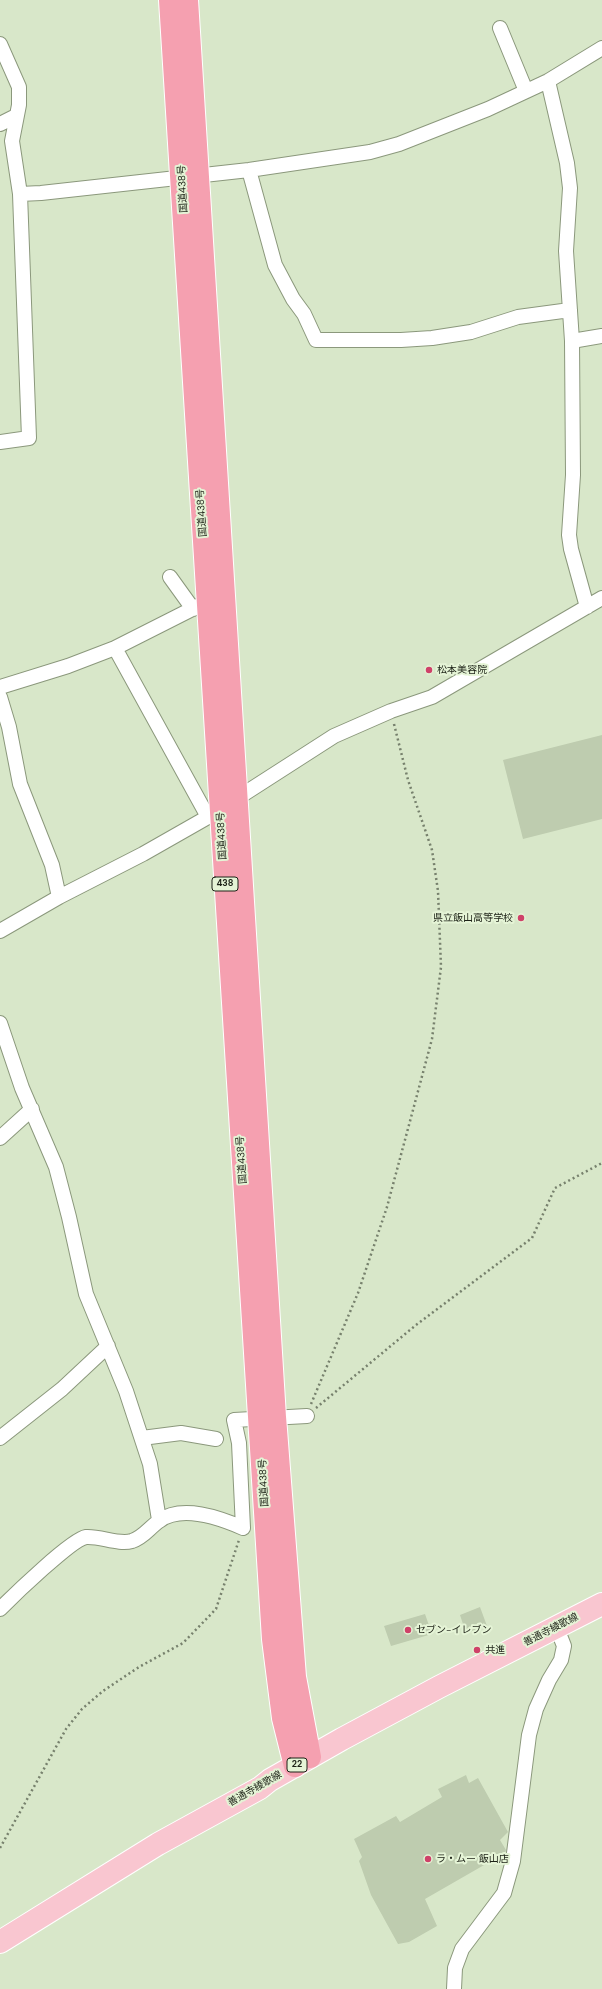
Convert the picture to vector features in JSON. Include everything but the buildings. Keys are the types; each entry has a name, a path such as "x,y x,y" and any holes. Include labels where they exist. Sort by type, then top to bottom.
{"highway":[{"name":"国道438号","path":"170,0 190,176 222,808 267,1417 273,1639 283,1718 302,1762"},
{"name":"国道438号","path":"187,0 200,605 222,808"}],"main road":[{"name":"善通寺綾歌線","path":"0,1942 158,1844 302,1762 439,1687 602,1604"}],"street":[{"path":"500,28 526,91"},
{"path":"0,44 6,72 18,87 19,105 12,141 20,194 30,438 0,442"},
{"path":"20,194 41,194 249,170 370,152 399,144 442,128 526,91 548,81 602,48"},
{"path":"548,81 567,163 570,188 566,251 572,341 573,475 569,535 571,549 587,607"},
{"path":"0,124 16,116"},
{"path":"249,170 275,265 293,299 304,314 316,340 401,340 432,338 471,332 518,317 570,310"},
{"path":"572,341 602,336"},
{"path":"0,687 68,666 115,648 200,605 170,577"},
{"path":"0,931 59,897 143,854 222,808 334,736 391,711 432,697 602,598"},
{"path":"115,648 222,808"},
{"path":"0,697 9,727 20,784 52,865 59,897"},
{"path":"0,1023 32,1109 56,1167 86,1294 126,1390 150,1464 159,1520"},
{"path":"0,1138 32,1109"},
{"path":"0,1438 62,1389 108,1346"},
{"path":"0,1609 63,1551 85,1537 130,1541 145,1535 159,1520 178,1513 204,1515 243,1528 239,1443 234,1420 307,1416"},
{"path":"142,1438 181,1433 216,1439"},
{"path":"454,1989 455,1968 462,1949 504,1893 513,1862 529,1735 536,1709 549,1680 561,1660 563,1653 564,1646 557,1628"}],"path":[{"path":"307,1416 358,1293 387,1207 432,1039 441,967 438,891 432,850 408,780 391,711"},
{"path":"307,1416 416,1325 532,1238 555,1188 602,1163"},
{"path":"0,1848 66,1730 82,1710 103,1691 139,1667 183,1643 216,1609 243,1528"}],"place":[{"name":"松本美容院","path":"429,670"},
{"name":"県立飯山高等学校","path":"521,918"},
{"name":"セブン-イレブン","path":"408,1630"},
{"name":"共進","path":"477,1650"},
{"name":"ラ・ムー 飯山店","path":"428,1859"}]}
